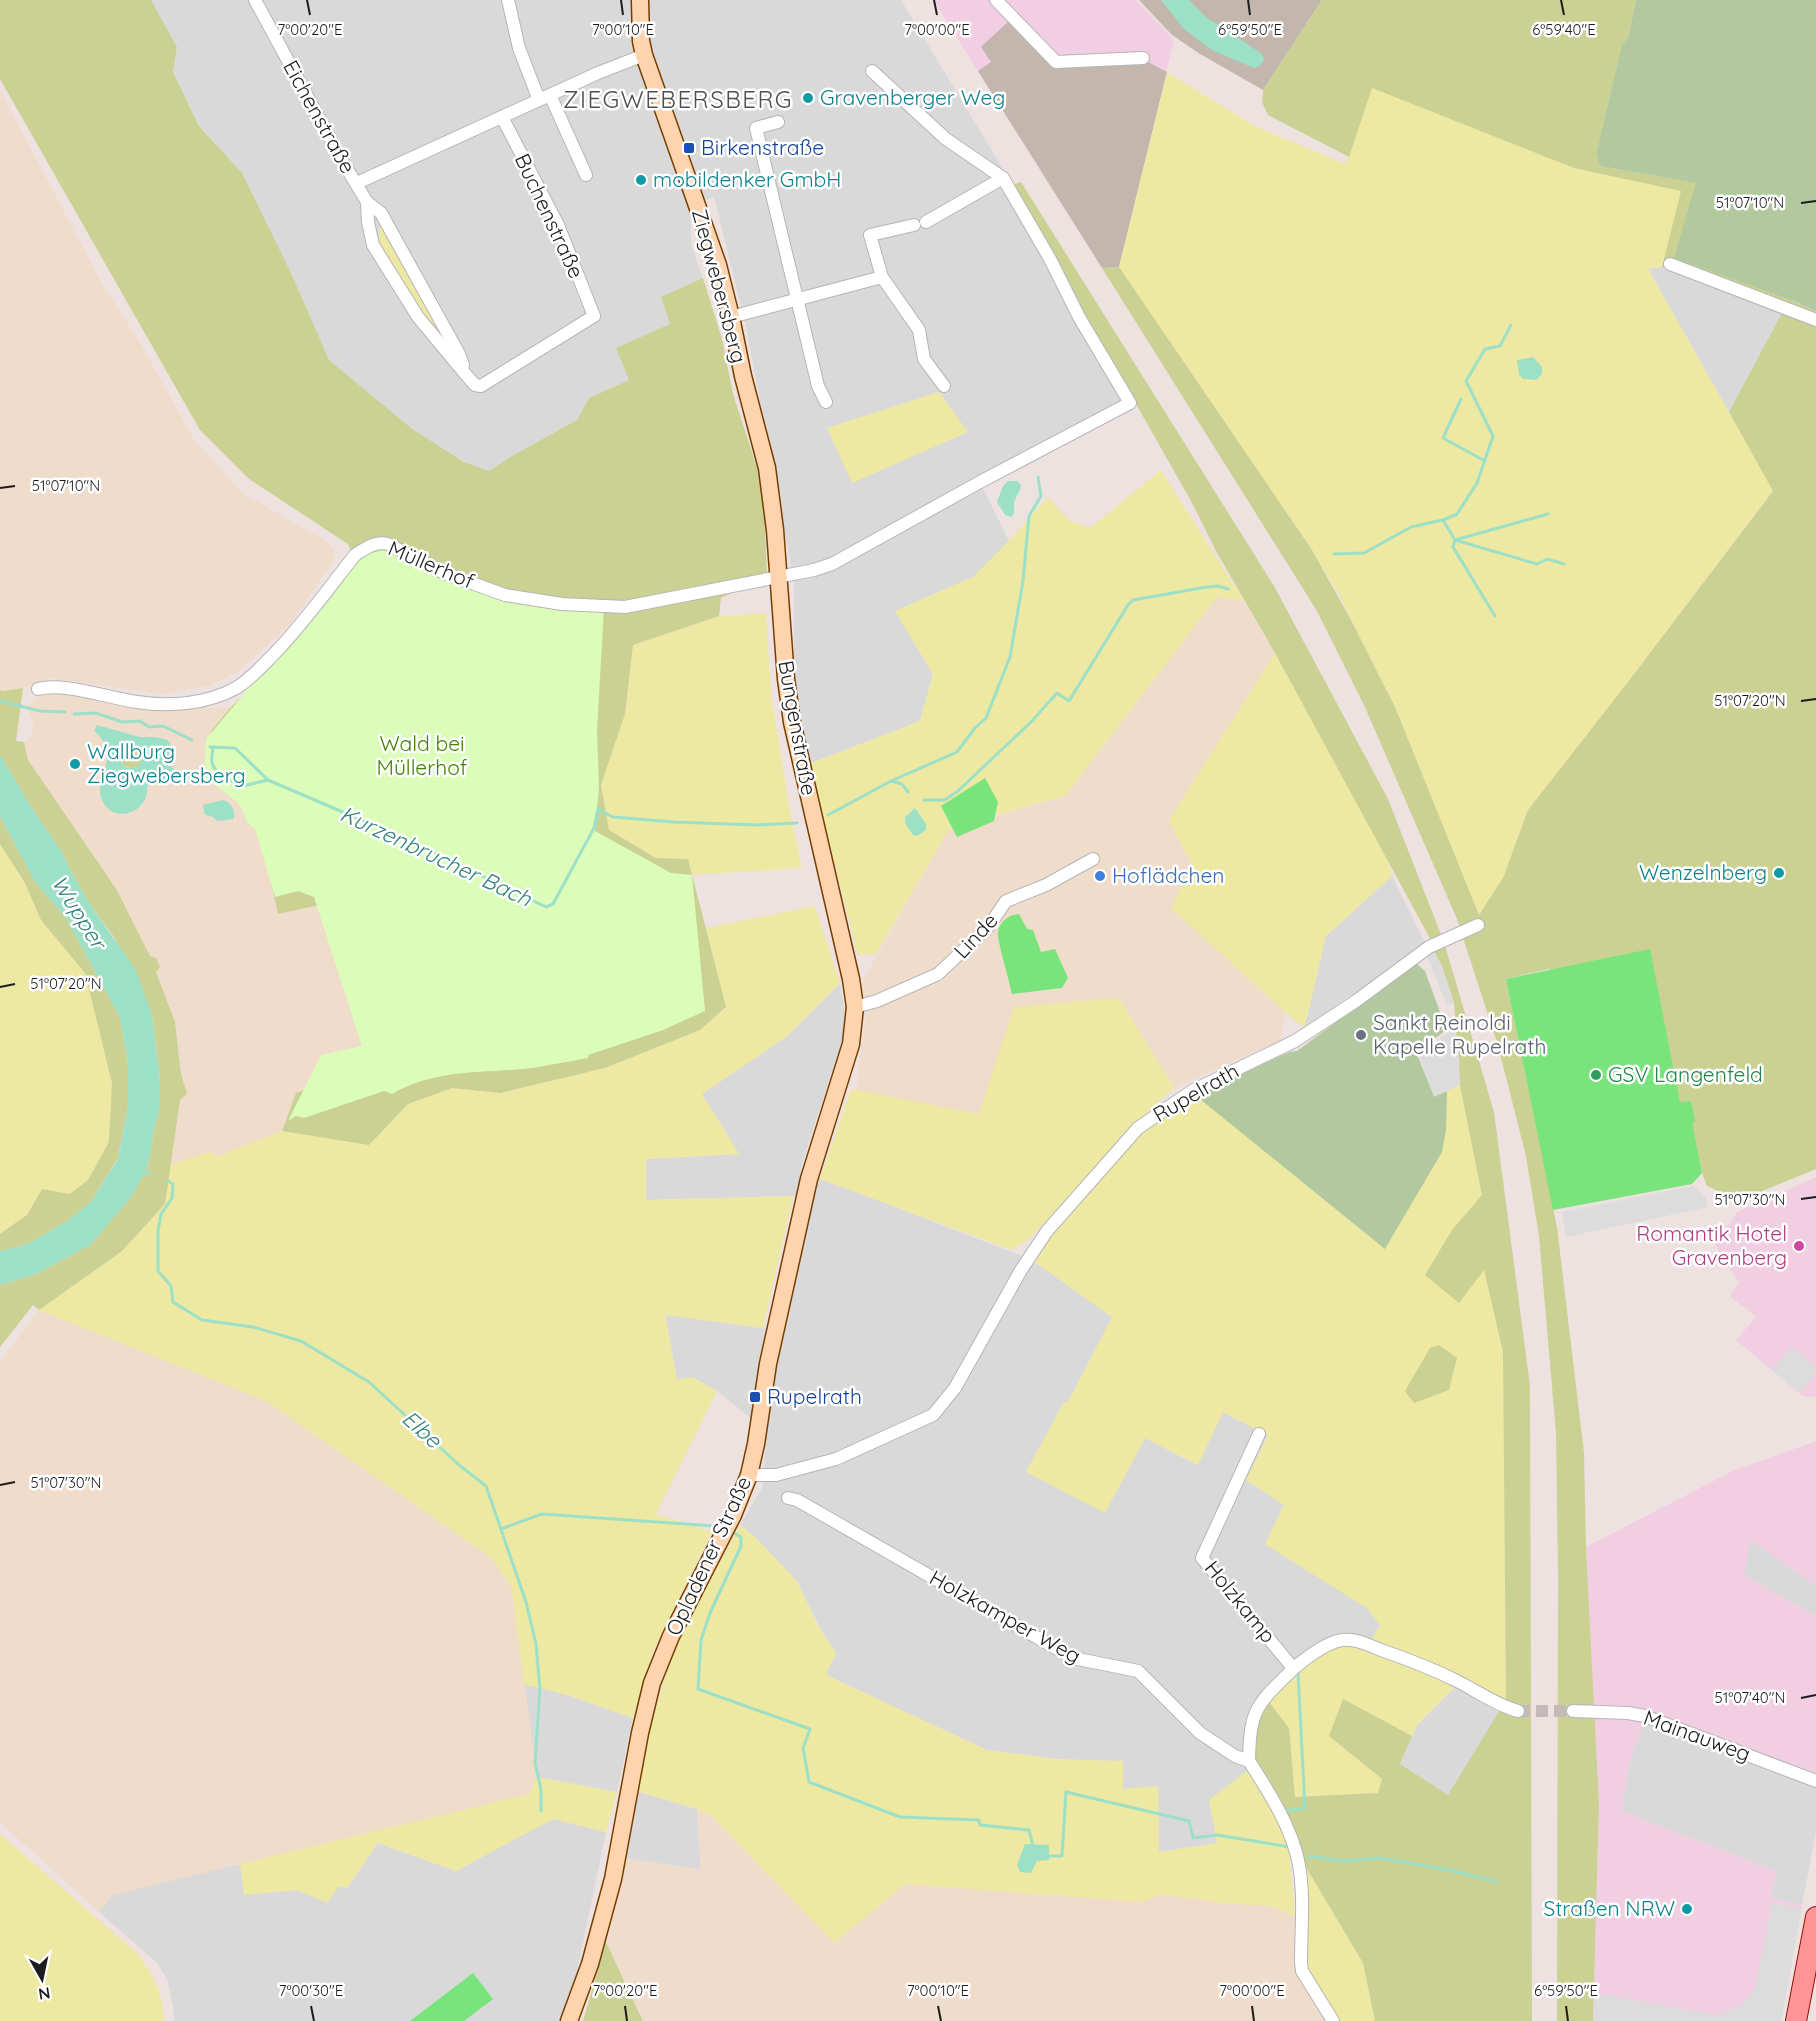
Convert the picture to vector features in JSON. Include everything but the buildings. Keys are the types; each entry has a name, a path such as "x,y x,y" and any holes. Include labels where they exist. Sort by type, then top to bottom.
{"main road":[{"name":"Ziegwebersberg","path":"640,0 641,41 644,55 714,254 731,317 743,376 767,468 776,530 779,578"},
{"name":"Bungenstraße","path":"779,578 786,679 792,722 828,876"},
{"name":"Opladener Straße","path":"569,2021 590,1964 613,1879 640,1733 652,1683 671,1636 733,1515 749,1475 768,1364 799,1223 818,1148 851,1044 855,1007 828,876"},
{"path":"1796,2021 1816,1917"}],"street":[{"name":"Eichenstraße","path":"255,0 344,164 367,202 381,213 459,354 467,376"},
{"path":"508,0 519,48 586,175"},
{"path":"996,0 1056,62 1143,58"},
{"path":"357,183 545,97 644,55"},
{"path":"779,578 832,564 1130,403 1079,317 1050,259 1003,178 946,139 872,71"},
{"name":"Buchenstraße","path":"481,386 594,316 558,225 502,117"},
{"path":"778,122 756,128 818,386 826,402"},
{"path":"944,386 924,359 919,330 882,278 870,235 920,223 1003,178"},
{"name":"Eichenstraße","path":"367,202 373,245 418,317 475,385 481,386"},
{"path":"1670,264 1816,320"},
{"path":"731,317 882,278"},
{"name":"Müllerhof","path":"38,689 64,688 140,702 167,704 202,701 236,688 257,672 293,635 356,555 366,547 380,543 388,544 444,573 505,595 562,604 625,607 779,578"},
{"name":"Linde","path":"855,1007 877,1001 938,974 989,927 1006,901 1046,885 1093,859"},
{"name":"Rupelrath","path":"749,1475 776,1475 836,1459 933,1415 961,1379 1021,1270 1047,1231 1138,1128 1192,1091 1295,1041 1356,1001 1429,947 1478,925"},
{"name":"Holzkamp","path":"1259,1434 1202,1558 1293,1668"},
{"name":"Holzkamper Weg","path":"789,1498 1073,1658 1138,1671 1200,1733 1235,1756 1249,1761"},
{"path":"1333,2021 1302,1971 1300,1962 1301,1890 1294,1847 1270,1794 1249,1761 1249,1738 1258,1706 1293,1668 1336,1641 1349,1640 1367,1644 1427,1668 1507,1708 1518,1711"},
{"name":"Mainauweg","path":"1573,1711 1646,1716 1816,1782"}],"shaded area":[{"path":"151,0 901,0 1006,174 1124,401 978,478 1009,541 973,577 895,611 933,674 920,721 809,764 794,682 794,582 746,327 714,197 690,206 692,247 703,278 661,297 671,324 629,380 589,398 577,420 489,471 464,462 411,428 329,360 291,273 242,174 199,125 173,72 177,47"},
{"path":"933,0 1136,0 1174,40 1119,267 1102,268"},
{"path":"1139,0 1322,0 1263,90 1172,35"},
{"path":"1636,0 1816,0 1816,311 1674,258 1696,183 1600,166 1596,154 1622,45 1628,38"},
{"path":"1008,22 1052,67 1148,62 1167,72 1119,267 1102,268 978,71 991,62 981,47"},
{"path":"1167,72 1253,125 1345,164 1371,87 1574,168 1682,191 1662,267 1648,269 1773,490 1528,810 1503,878 1479,915 1395,707 1338,593 1312,550 1119,267"},
{"path":"0,90 101,282 140,343 193,438 242,493 326,541 335,551 333,562 290,624 239,671 208,686 163,694 50,678 23,688 0,690"},
{"path":"380,218 445,335 441,339 409,297 379,247"},
{"path":"1662,267 1783,311 1729,412 1648,269"},
{"path":"939,392 968,432 852,483 827,428"},
{"path":"1161,470 1244,601 1217,597 1065,796 996,815 998,802 941,807 953,828 948,831 876,954 858,955 809,764 920,721 933,674 895,611 973,577 1048,497 1069,520 1090,528"},
{"path":"1217,597 1244,601 1275,653 1169,820 1192,865 1171,908 1285,1012 1281,1040 1174,1088 1119,998 979,1115 856,1091 865,1020 862,982 948,830 1065,796"},
{"path":"766,613 771,695 802,868 692,875 688,859 656,858 609,830 601,785 625,714 633,645 719,616"},
{"path":"1275,653 1387,858 1392,876 1326,936 1305,1026 1296,1022 1171,908 1192,865 1169,820"},
{"path":"46,693 64,693 141,707 185,709 231,707 211,731 228,783 261,838 278,914 329,903 414,1049 296,1093 282,1131 218,1156 211,1152 170,1165 180,1100 181,1073 175,1022 156,972 156,958 150,956 117,889 28,760 24,742 32,736 33,721 29,714 32,701"},
{"path":"0,844 25,883 41,920 85,973 112,1083 109,1142 88,1180 70,1194 42,1189 27,1215 0,1234"},
{"path":"1392,876 1426,945 1305,1026 1326,936"},
{"path":"815,906 840,983 786,1037 702,1094 739,1154 646,1159 646,1200 793,1196 763,1328 665,1315 677,1379 692,1377 717,1391 656,1514 712,1532 654,1649 633,1718 567,1695 524,1684 511,1585 489,1556 266,1401 39,1310 122,1251 165,1204 170,1165 211,1152 218,1156 282,1131 369,1145 408,1104 452,1088 500,1093 605,1068 700,1030 726,1008 706,928"},
{"path":"1432,949 1442,966 1454,1003 1447,1006 1426,954"},
{"path":"1416,963 1425,971 1444,1023 1445,1031 1416,1052 1434,1096 1447,1091 1446,1130 1442,1152 1385,1249 1195,1095 1290,1052 1297,1051"},
{"path":"840,983 847,1026 800,1170 1032,1260 1113,1317 1068,1402 1064,1402 1026,1472 1145,1438 1197,1465 1222,1412 1268,1435 1246,1480 1284,1505 1380,1625 1371,1641 1348,1636 1291,1667 1217,1843 1159,1852 1158,1787 1123,1789 1123,1762 1056,1759 987,1750 826,1675 823,1634 797,1582 757,1539 740,1525 762,1488 767,1431 717,1391 692,1377 677,1380 665,1314 775,1330 812,1198 793,1196 646,1200 646,1159 739,1154 702,1094 786,1037"},
{"path":"1119,998 1174,1088 1149,1110 1029,1239 1012,1250 820,1179 851,1089 979,1114 1014,1007"},
{"path":"1455,1030 1459,1054 1460,1085 1434,1097 1419,1055 1448,1032"},
{"path":"1460,1085 1482,1195 1452,1230 1484,1269 1503,1352 1506,1700 1421,1659 1371,1641 1380,1625 1368,1609 1265,1544 1284,1505 1246,1480 1268,1435 1223,1412 1198,1465 1145,1438 1105,1513 1026,1472 1064,1402 1068,1402 1112,1317 1032,1260 1046,1239 1140,1134 1195,1095 1446,1130 1447,1091"},
{"path":"1816,1177 1816,1397 1803,1396 1736,1340 1756,1317 1730,1296 1739,1283 1715,1244 1737,1212"},
{"path":"1693,1186 1706,1198 1708,1207 1566,1237 1562,1212"},
{"path":"39,1310 266,1401 489,1556 511,1585 537,1777 529,1794 113,1895 99,1912 0,1822 0,1362"},
{"path":"1792,1347 1816,1367 1816,1373 1799,1393 1772,1370"},
{"path":"1816,1441 1816,1586 1751,1540 1744,1575 1816,1616 1816,1776 1646,1712 1631,1756 1621,1811 1776,1871 1771,1898 1802,1905 1781,2021 1593,2021 1599,1803 1586,1547 1733,1471"},
{"path":"740,1525 755,1537 797,1581 817,1624 836,1653 826,1675 987,1750 1056,1759 1123,1761 1123,1789 1158,1786 1159,1852 1217,1843 1209,1800 1248,1770 1285,1833 1289,1851 1295,1916 1270,1906 1222,1903 1160,1894 1143,1902 905,1884 834,1943 711,1815 636,1791 656,1707 676,1644"},
{"path":"1750,1539 1816,1586 1816,1616 1744,1575"},
{"path":"1344,1645 1373,1651 1455,1687 1417,1725 1412,1736 1343,1700 1329,1736 1382,1779 1378,1793 1295,1797 1289,1728 1268,1701 1319,1656"},
{"path":"524,1684 567,1695 633,1718 617,1792 537,1777"},
{"path":"1455,1687 1500,1713 1448,1795 1400,1764 1417,1725"},
{"path":"1644,1723 1816,1787 1816,1832 1802,1905 1771,1898 1776,1871 1621,1811 1631,1756"},
{"path":"537,1777 617,1792 606,1832 553,1819 456,1871 378,1843 347,1888 339,1886 327,1903 297,1890 244,1895 240,1864 529,1794"},
{"path":"636,1791 697,1809 701,1870 625,1858"},
{"path":"697,1809 711,1815 834,1943 905,1884 1142,1902 1160,1894 1222,1903 1270,1906 1295,1916 1298,1977 1326,2021 644,2021 607,1944 625,1858 701,1870"},
{"path":"553,1818 606,1832 574,1986 560,2021 174,2021 167,1979 157,1963 99,1912 113,1894 240,1864 245,1894 298,1890 327,1902 339,1886 347,1888 377,1843 456,1871"},
{"path":"0,1834 138,1954 157,1985 162,2001 164,2021 0,2021"},
{"path":"1306,1867 1363,1963 1375,2021 1340,2021 1308,1976"},
{"path":"1772,1903 1802,1908 1781,2021 1593,2021 1595,1993 1716,2015 1741,2006 1755,1990"}],"green space":[{"path":"0,0 151,0 177,47 173,72 199,126 242,173 291,273 329,360 411,428 464,462 489,471 577,420 589,398 629,380 616,348 670,324 661,297 703,278 722,339 733,394 763,486 767,576 721,598 719,616 633,645 625,714 601,785 609,830 656,858 688,859 726,1007 700,1030 605,1068 500,1093 452,1088 408,1104 369,1145 282,1131 296,1093 414,1049 329,903 278,914 261,838 210,736 211,731 231,707 297,644 356,563 348,544 249,479 200,430 0,79"},
{"path":"1322,0 1636,0 1628,38 1622,46 1596,154 1600,166 1697,183 1794,301 1816,311 1816,1169 1750,1196 1736,1199 1707,1186 1691,1122 1694,1122 1691,1101 1681,1103 1549,969 1506,979 1557,1227 1584,1453 1586,1547 1599,1803 1593,2021 1557,2021 1556,1433 1539,1236 1526,1156 1498,1046 1457,919 1364,705 1317,611 1102,268 1119,267 1312,550 1395,707 1479,915 1503,878 1528,810 1773,491 1729,412 1783,311 1662,267 1681,191 1574,168 1372,88 1349,157 1268,115 1262,102 1263,90"},
{"path":"1021,182 1274,586 1388,799 1444,942 1494,1112 1530,1386 1532,2021 1375,2021 1363,1963 1306,1867 1271,1783 1254,1758 1257,1721 1268,1701 1289,1728 1295,1797 1378,1793 1382,1779 1329,1736 1343,1699 1412,1736 1400,1764 1448,1795 1506,1700 1503,1352 1484,1270 1459,1303 1425,1275 1452,1230 1482,1195 1460,1085 1454,1003 1442,966 1432,949 1433,944 1275,653 1216,551 1191,501 1012,185"},
{"name":"Wald bei Müllerhof","path":"383,550 502,597 541,608 572,610 604,608 597,730 599,787 595,831 671,873 692,875 705,1011 663,1030 588,1055 588,1058 533,1068 443,1076 409,1086 392,1094 384,1091 304,1118 296,1116 288,1121 321,1055 362,1046 314,897 298,891 275,897 255,829 246,821 236,801 204,777 206,739 356,561 364,555"},
{"path":"23,688 16,741 24,742 28,760 117,890 150,956 156,958 160,967 156,972 175,1022 181,1074 187,1094 180,1100 165,1204 122,1251 39,1310 33,1305 0,1347 0,1285 36,1274 90,1245 132,1196 148,1166 160,1108 160,1080 152,1015 114,937 91,906 62,852 33,810 0,755 0,690"},
{"path":"128,746 136,746 143,753 143,761 136,768 128,768 121,761 121,753"},
{"path":"985,778 998,802 994,821 957,837 941,806"},
{"path":"0,816 34,880 66,918 120,1017 128,1063 128,1107 118,1158 91,1202 66,1222 28,1244 0,1251 0,1234 27,1215 42,1189 70,1194 88,1180 109,1142 112,1083 85,973 41,920 25,883 0,844"},
{"path":"1019,914 1027,929 1033,930 1041,952 1055,949 1068,978 1062,988 1012,994 998,932 1006,919"},
{"path":"1650,949 1680,1102 1691,1101 1695,1121 1692,1123 1702,1173 1692,1184 1553,1210 1506,979"},
{"path":"1439,1345 1457,1358 1449,1390 1414,1403 1405,1391 1430,1348"},
{"path":"606,1942 643,2021 583,2021"},
{"path":"473,1973 493,1999 464,2021 410,2021"}],"water":[{"path":"1161,0 1189,0 1206,17 1261,53 1264,59 1261,65 1254,68 1214,51 1183,28"},
{"path":"1533,357 1542,367 1542,374 1536,380 1523,379 1519,374 1517,360"},
{"path":"1008,481 1017,481 1021,485 1014,503 1012,517 1005,515 997,502 1003,486"},
{"path":"97,725 140,737 167,740 173,751 169,765 174,769 176,776 174,779 147,786 143,803 137,809 122,814 115,812 108,808 102,800 100,792 106,767 106,749 103,740 94,731","holes":["127,746 138,747 142,753 141,763 135,768 127,768 121,762 120,755"]},
{"name":"Wupper","path":"0,755 33,810 62,852 91,906 136,970 152,1015 160,1080 160,1108 148,1166 132,1196 90,1245 36,1274 0,1285 0,1251 28,1244 66,1222 91,1202 118,1159 128,1107 128,1063 120,1017 66,918 34,880 0,816"},
{"path":"223,800 232,807 234,819 217,821 205,815 203,805"},
{"path":"915,808 926,824 926,830 917,836 913,835 905,823 905,817"},
{"path":"1025,1844 1049,1845 1049,1860 1037,1861 1031,1873 1020,1872 1017,1865"}],"waterway":[{"name":"Kurzenbrucher Bach","path":"1334,554 1364,553 1411,527 1443,520 1457,514 1477,483 1493,436 1466,381 1485,349 1500,346 1511,325"},
{"path":"1461,399 1443,438 1485,461"},
{"path":"891,781 957,752 975,728 986,718 1010,657 1023,581 1029,516 1041,496 1038,477"},
{"path":"1495,616 1453,547 1455,540 1548,514"},
{"path":"1443,520 1455,540 1537,564 1547,559 1564,564"},
{"name":"Kurzenbrucher Bach","path":"924,800 945,800 958,791 1031,722 1057,693 1069,701 1133,600 1207,587 1218,586 1228,589"},
{"name":"Kurzenbrucher Bach","path":"0,701 40,711 65,712"},
{"name":"Kurzenbrucher Bach","path":"74,714 96,713 122,722 140,721 149,727 163,726 192,740"},
{"name":"Kurzenbrucher Bach","path":"210,747 235,748 268,780"},
{"name":"Kurzenbrucher Bach","path":"213,747 213,767 229,780 243,786 268,780 408,840 546,907 553,904 594,828 598,809 613,817 674,822 757,825 797,823"},
{"name":"Kurzenbrucher Bach","path":"828,815 891,781 902,784 908,792"},
{"name":"Elbe","path":"141,1171 151,1175"},
{"name":"Elbe","path":"168,1181 173,1184 172,1198 161,1214 158,1231 158,1271 171,1286 173,1302 202,1320 253,1327 301,1341 369,1382 459,1465 486,1486 526,1602 536,1644 540,1689 535,1763 541,1789 541,1811"},
{"path":"501,1529 542,1514 714,1526"},
{"path":"734,1533 741,1537 741,1546 710,1613 701,1640 698,1689 810,1729 803,1748 809,1782 900,1817 979,1820 980,1825 1029,1830 1033,1846"},
{"path":"1285,1813 1284,1811 1305,1808 1298,1673"},
{"path":"1046,1856 1062,1856 1066,1792 1189,1821 1193,1838 1217,1835 1290,1847"},
{"path":"1308,1856 1344,1861 1380,1858 1450,1870 1497,1882"}],"tunnel":[{"path":"1518,1711 1573,1711"}],"place":[{"name":"Gravenberger Weg","path":"808,98"},
{"name":"Birkenstraße","path":"689,148"},
{"name":"mobildenker GmbH","path":"641,180"},
{"name":"Wallburg Ziegwebersberg","path":"75,764"},
{"name":"Wenzelnberg","path":"1779,873"},
{"name":"Hoflädchen","path":"1100,876"},
{"name":"Sankt Reinoldi Kapelle Rupelrath","path":"1361,1035"},
{"name":"GSV Langenfeld","path":"1596,1075"},
{"name":"Romantik Hotel Gravenberg","path":"1799,1246"},
{"name":"Rupelrath","path":"755,1397"},
{"name":"Straßen NRW","path":"1687,1909"}],"district":[{"name":"ZIEGWEBERSBERG","path":"678,100"}]}
